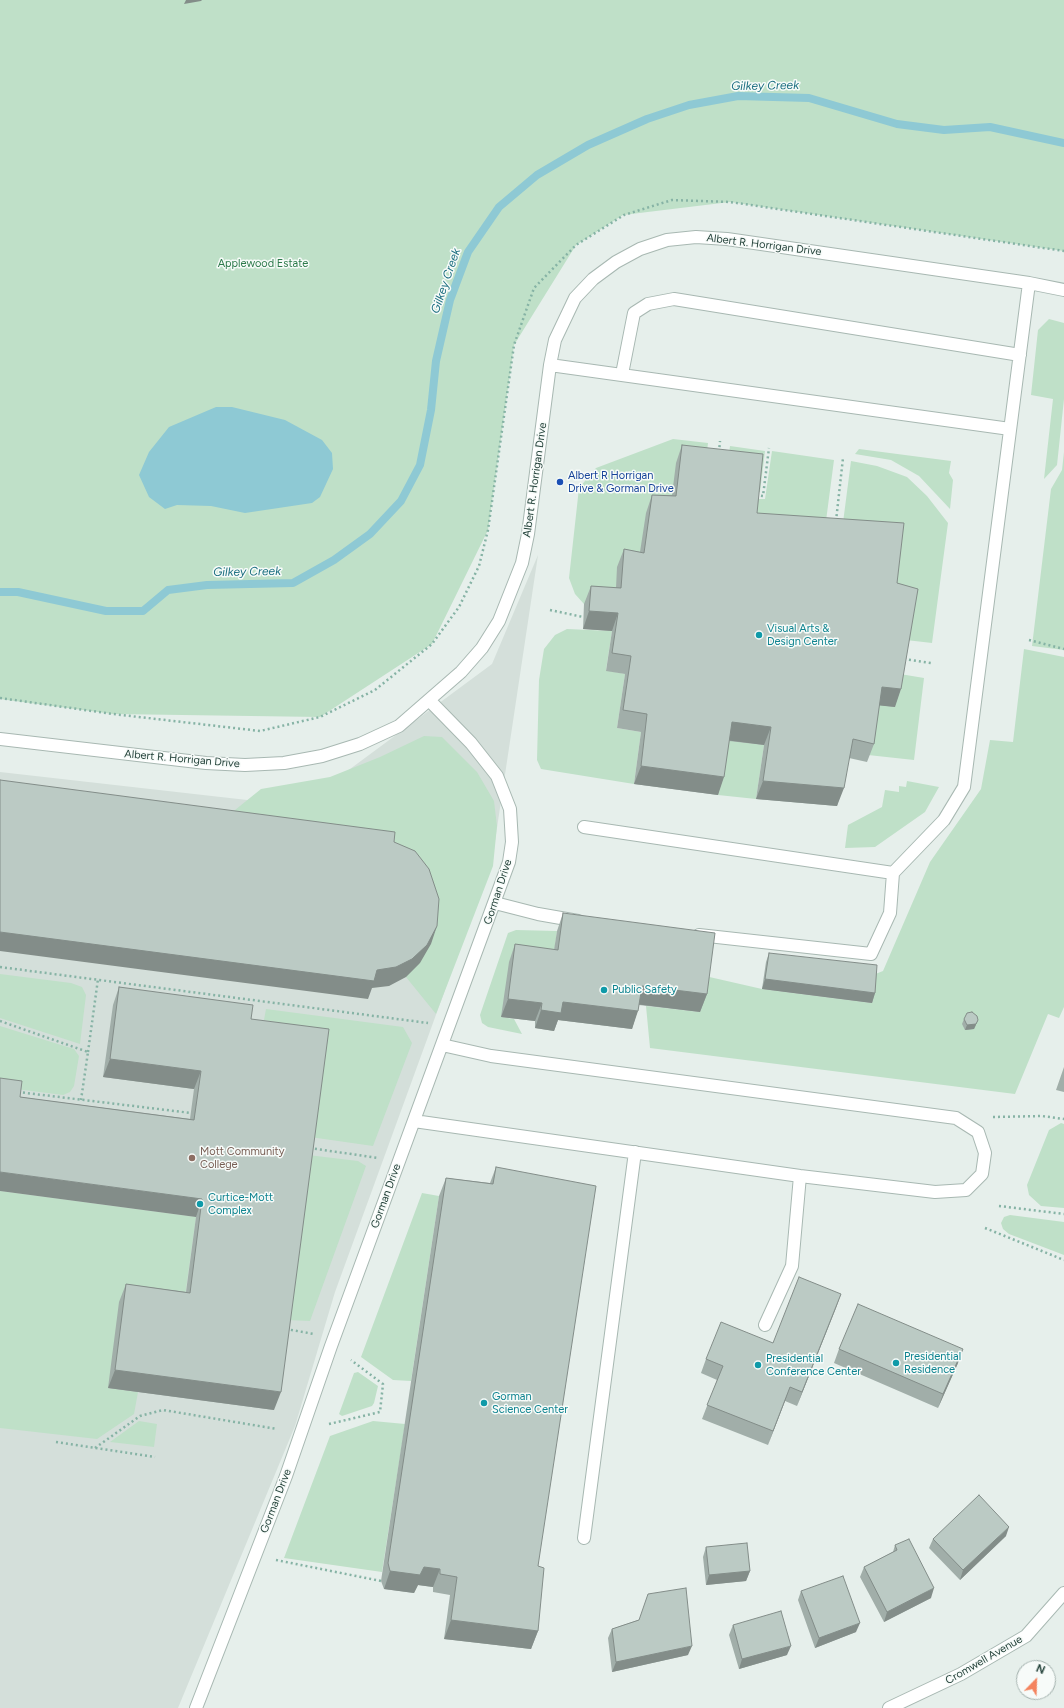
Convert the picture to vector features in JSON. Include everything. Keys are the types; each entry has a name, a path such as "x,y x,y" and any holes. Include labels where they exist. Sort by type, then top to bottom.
{"street":[{"name":"Albert R. Horrigan Drive","path":"0,738 206,763 244,765 284,763 322,756 360,744 399,726 461,672 482,648 499,621 522,563 530,519 550,365 555,340 575,298 594,279 616,262 640,248 667,240 696,237 727,239 1029,282 1064,290"},
{"path":"690,934 871,954 890,913 893,873 944,820 964,788 1029,282"},
{"path":"622,374 634,313 648,304 674,299 1020,355"},
{"path":"550,365 1010,429"},
{"name":"Gorman Drive","path":"196,1708 286,1476 331,1346 495,904 509,862 512,842 510,809 505,793 497,776 485,759 430,700"},
{"path":"584,827 893,873"},
{"path":"495,904 538,914 588,922"},
{"path":"414,1121 800,1176 935,1192 966,1190 982,1174 985,1153 978,1132 956,1118 499,1057 442,1045"},
{"path":"584,1538 635,1152"},
{"path":"765,1325 792,1266 800,1176"},
{"name":"Cromwell Avenue","path":"889,1708 961,1674 1026,1636 1064,1593"}],"path":[{"path":"719,454 720,441"},
{"path":"754,495 763,496 769,448"},
{"path":"835,529 843,458"},
{"path":"550,610 583,617"},
{"path":"1029,640 1064,649"},
{"path":"903,659 931,663"},
{"path":"0,967 433,1024"},
{"path":"81,1100 98,980"},
{"path":"0,1021 88,1052"},
{"path":"15,1091 191,1113"},
{"path":"956,1118 1042,1116 1064,1119"},
{"path":"309,1148 379,1158"},
{"path":"999,1206 1064,1214"},
{"path":"985,1228 1064,1260"},
{"path":"285,1329 315,1334"},
{"path":"329,1424 380,1412 383,1384 351,1360"},
{"path":"95,1448 140,1416 163,1410 277,1429"},
{"path":"56,1442 155,1457"},
{"path":"274,1559 381,1581"}],"shaded area":[{"name":"Mott Community College","path":"538,555 492,861 335,1292 295,1426 178,1708 0,1708 0,772 256,801 323,789 492,664"}],"green space":[{"name":"Applewood Estate","path":"0,0 1064,0 1064,251 730,202 623,215 576,245 514,345 488,530 432,644 320,717 113,714 0,699"},
{"path":"1049,319 1064,323 1064,399 1057,465 1044,479 1053,399 1031,395 1038,330"},
{"path":"673,439 708,443 705,467 669,514 637,571 614,606 584,604 575,594 569,578 579,488 596,468"},
{"path":"730,446 765,451 760,492 754,492 727,469"},
{"path":"859,449 951,461 949,473 953,480 950,509 919,476 891,460 855,454"},
{"path":"772,451 834,460 824,536 751,531 754,499 765,499"},
{"path":"1064,452 1064,650 1032,646 1051,489 1062,470"},
{"path":"851,461 877,466 907,477 927,496 948,523 932,643 906,640 841,538"},
{"path":"567,629 612,631 606,670 625,674 617,728 641,732 634,784 541,769 537,760 539,680 544,649 555,635"},
{"path":"1024,649 1064,657 1064,1007 1059,1018 1048,1014 1015,1094 650,1048 646,1006 700,1012 705,976 762,989 872,1003 873,975 883,971 930,862 981,789 990,740 1013,742"},
{"path":"900,674 924,678 914,760 868,755 875,705"},
{"path":"424,736 442,737 477,772 494,801 497,826 493,866 436,1014 406,977 214,827 261,789 330,777 380,757"},
{"path":"725,740 764,745 756,799 718,795"},
{"path":"907,781 939,787 925,812 875,847 845,848 848,825 882,807 885,790 899,792 899,786 906,787"},
{"path":"516,930 557,931 552,968 501,1017 514,1019 522,1034 488,1027 482,1023 480,1015 508,933"},
{"path":"0,974 71,983 82,987 86,995 80,1044 0,1018"},
{"path":"266,1009 403,1027 412,1043 373,1146 310,1137 289,1025 264,1020"},
{"path":"0,1026 74,1049 79,1056 74,1086 70,1092 63,1095 0,1087"},
{"path":"1061,1123 1064,1124 1064,1208 1041,1206 1029,1195 1027,1185 1049,1130"},
{"path":"308,1155 358,1161 366,1166 310,1321 286,1320"},
{"path":"0,1191 196,1217 183,1311 108,1388 138,1392 134,1414 97,1439 0,1428"},
{"path":"422,1193 439,1196 411,1381 393,1380 361,1357"},
{"path":"1010,1215 1064,1222 1064,1255 1009,1234 1003,1229 1001,1223 1004,1217"},
{"path":"358,1372 378,1386 374,1403 372,1406 342,1416 339,1414 354,1373"},
{"path":"139,1421 157,1424 154,1447 110,1442"},
{"path":"373,1421 405,1424 382,1572 284,1558 330,1436"}],"water":[{"path":"216,407 232,407 285,420 322,440 332,453 333,469 320,497 312,503 245,513 211,506 177,505 165,509 149,497 139,475 149,452 169,427"}],"building":[{"name":"Visual Arts & Design Center","path":"682,445 763,454 757,513 904,523 897,583 918,589 901,689 882,687 874,744 853,739 844,788 763,781 771,727 732,722 724,777 641,766 647,714 623,710 631,656 612,653 618,613 589,611 591,586 621,588 624,549 644,553 652,495 676,496"},
{"path":"0,780 395,832 394,842 415,851 429,869 439,899 437,926 427,945 412,959 396,967 377,970 374,981 0,932"},
{"name":"Public Safety","path":"563,913 715,933 707,994 642,986 638,1011 563,1002 561,1013 541,1010 542,1003 508,999 515,944 558,950"},
{"path":"769,953 877,965 875,993 765,979"},
{"name":"Curtice-Mott Complex","path":"119,987 253,1005 251,1019 329,1029 281,1392 115,1370 126,1284 190,1293 202,1199 0,1172 0,1078 22,1081 20,1097 194,1120 201,1071 110,1059"},
{"path":"972,1012 977,1016 978,1020 976,1024 967,1025 964,1019 967,1013"},
{"name":"Gorman Science Center","path":"496,1167 596,1186 538,1566 544,1568 538,1631 451,1620 457,1577 440,1574 440,1569 424,1567 420,1575 390,1571 388,1563 446,1178 493,1184"},
{"name":"Presidential Conference Center","path":"799,1277 841,1294 802,1392 790,1387 773,1431 707,1405 723,1366 706,1359 721,1322 773,1343"},
{"name":"Presidential Residence","path":"858,1304 963,1349 943,1394 839,1349"},
{"path":"979,1495 1009,1527 963,1570 933,1539"},
{"path":"909,1539 934,1588 887,1612 864,1567 897,1550 895,1545"},
{"path":"747,1543 750,1571 709,1575 706,1547"},
{"path":"843,1576 860,1623 819,1638 801,1591"},
{"path":"686,1588 692,1646 616,1662 612,1629 639,1620 648,1594"},
{"path":"781,1611 791,1646 742,1659 733,1625"}],"waterway":[{"name":"Gilkey Creek","path":"0,592 18,592 106,611 143,611 168,590 207,585 293,583 334,560 370,534 401,501 420,465 431,410 436,361 450,300 468,252 499,207 537,175 588,145 647,119 689,105 738,96 809,98 897,124 944,130 990,127 1064,143"}],"place":[{"name":"Albert R Horrigan Drive & Gorman Drive","path":"560,482"},
{"name":"Visual Arts & Design Center","path":"759,635"},
{"name":"Public Safety","path":"604,990"},
{"name":"Mott Community College","path":"192,1158"},
{"name":"Curtice-Mott Complex","path":"200,1204"},
{"name":"Presidential Residence","path":"896,1363"},
{"name":"Presidential Conference Center","path":"758,1365"},
{"name":"Gorman Science Center","path":"484,1403"}]}
